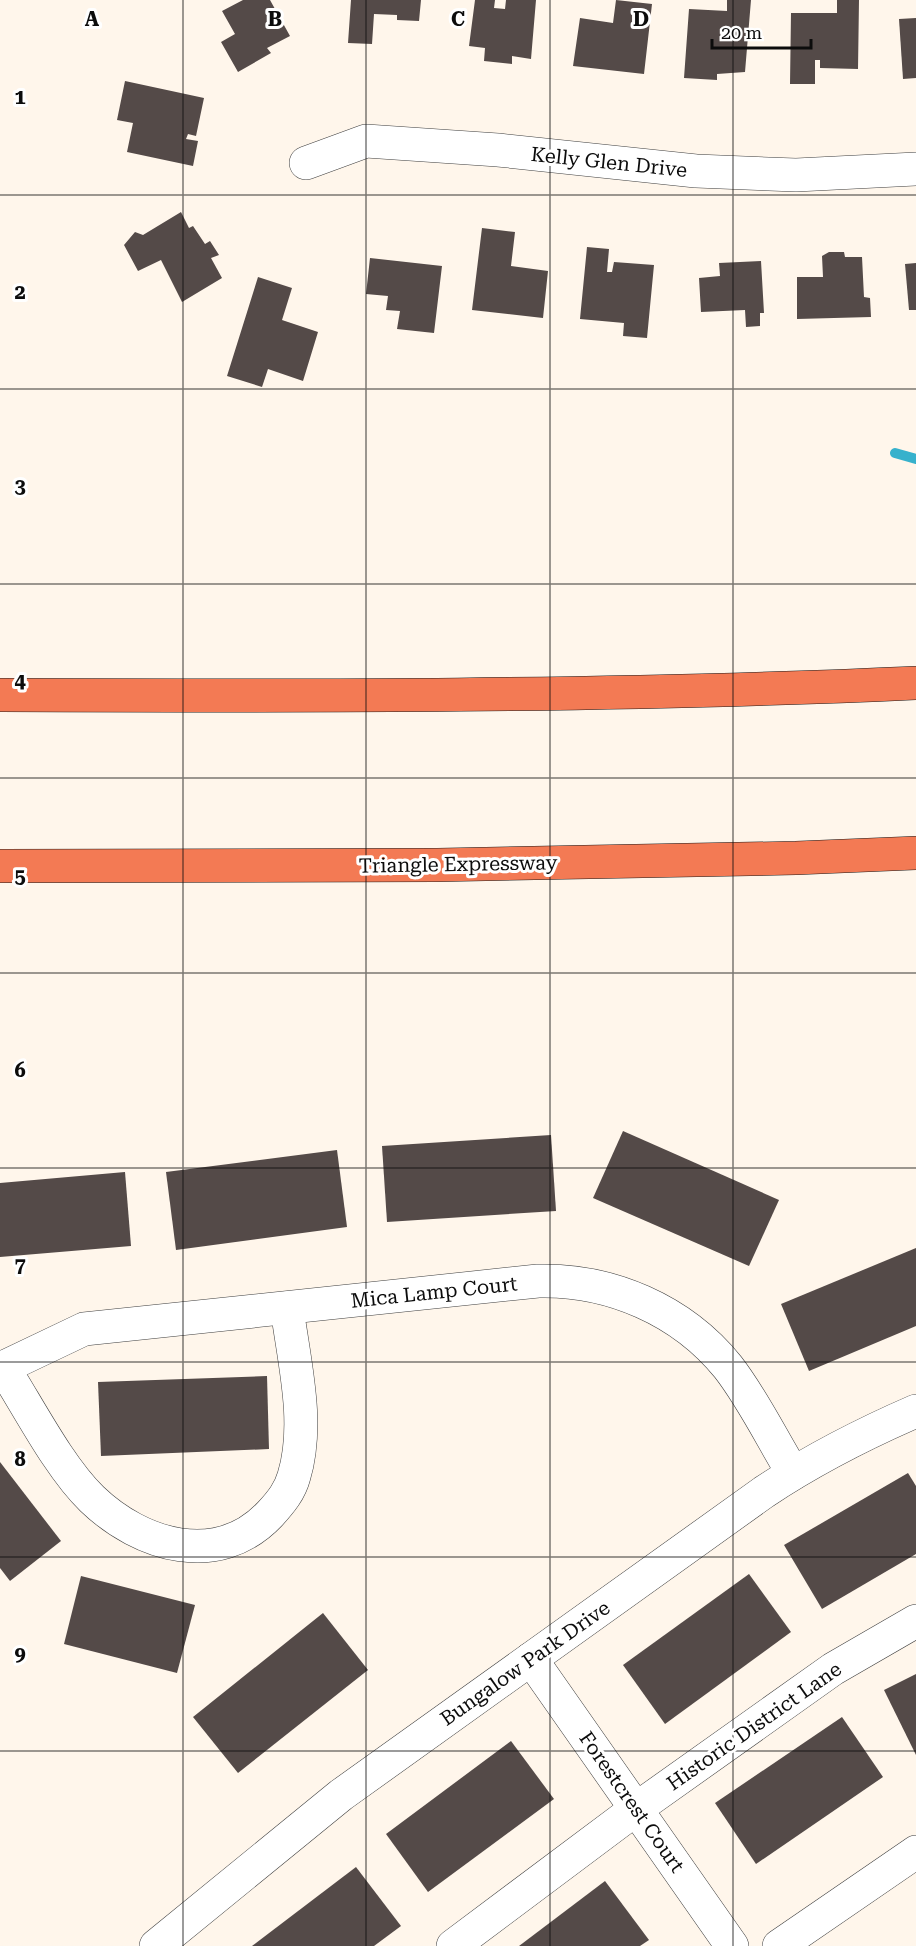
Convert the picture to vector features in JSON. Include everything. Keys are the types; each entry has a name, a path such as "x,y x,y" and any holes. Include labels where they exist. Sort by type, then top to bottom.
{"highway":[{"path":"0,695 416,696 770,690 916,683"},
{"name":"Triangle Expressway","path":"0,866 448,865 796,858 916,853"}],"street":[{"name":"Kelly Glen Drive","path":"306,163 366,141 498,150 696,171 796,175 916,169"},
{"name":"Mica Lamp Court","path":"2,1368 84,1329 538,1281 587,1283 616,1290 645,1302 676,1321 706,1344 728,1368 793,1473"},
{"path":"2,1368 71,1474 92,1498 116,1518 143,1535 168,1544 200,1547 233,1539 257,1528 284,1499 294,1477 299,1451 299,1405 287,1308"},
{"name":"Bungalow Park Drive","path":"156,1946 341,1795 793,1473 865,1433 916,1412"},
{"name":"Historic District Lane","path":"453,1946 636,1809 833,1669 916,1621"},
{"name":"Forestcrest Court","path":"531,1659 732,1946"},
{"path":"779,1946 916,1852"}],"building":[{"path":"243,0 270,0 290,36 267,48 271,53 238,72 221,42 235,34 222,11"},
{"path":"351,0 421,0 419,21 397,20 397,15 374,14 372,44 348,43"},
{"path":"475,0 495,0 494,8 505,9 506,0 536,0 531,59 512,56 512,64 484,61 485,48 469,46"},
{"path":"616,0 652,4 644,74 573,66 580,18 613,23"},
{"path":"727,0 751,0 745,72 717,74 717,80 684,78 689,9 727,11"},
{"path":"837,0 859,0 858,69 820,68 820,60 815,60 815,84 790,84 791,13 837,13"},
{"path":"916,18 916,78 903,79 899,19"},
{"path":"125,81 204,98 196,136 188,134 186,139 198,141 193,166 127,152 133,123 117,120"},
{"path":"181,212 189,228 193,226 205,244 210,241 219,255 211,258 222,278 182,302 161,260 138,271 124,245 135,232 143,235"},
{"path":"482,228 515,232 511,266 548,271 543,318 472,310"},
{"path":"587,247 609,249 607,272 612,272 614,262 654,265 647,338 623,336 624,323 580,319"},
{"path":"829,252 844,252 845,257 862,257 864,297 870,298 871,317 797,319 797,277 823,277 822,256"},
{"path":"370,258 442,266 434,333 397,329 400,311 386,310 388,296 366,294"},
{"path":"761,261 764,313 760,313 760,326 746,327 745,310 701,312 699,278 720,276 719,263"},
{"path":"916,263 916,310 909,310 905,264"},
{"path":"258,277 292,288 282,320 318,332 303,381 268,369 262,387 227,376"},
{"path":"623,1131 779,1200 749,1266 593,1198"},
{"path":"551,1135 556,1211 387,1222 382,1146"},
{"path":"337,1150 347,1227 176,1250 166,1172"},
{"path":"125,1172 131,1246 0,1257 0,1183"},
{"path":"916,1248 916,1326 809,1371 781,1304"},
{"path":"267,1376 269,1449 101,1456 98,1382"},
{"path":"0,1462 61,1541 10,1581 0,1568"},
{"path":"908,1473 916,1486 916,1554 822,1609 784,1545"},
{"path":"749,1574 791,1632 665,1724 623,1665"},
{"path":"81,1576 195,1605 177,1673 64,1644"},
{"path":"323,1613 368,1670 238,1773 193,1717"},
{"path":"916,1674 916,1755 884,1690"},
{"path":"842,1717 883,1777 756,1864 715,1803"},
{"path":"511,1741 554,1799 428,1892 386,1834"},
{"path":"356,1867 401,1926 374,1946 252,1946"},
{"path":"605,1881 649,1940 640,1946 519,1946"}],"waterway":[{"path":"895,453 916,459"}]}
